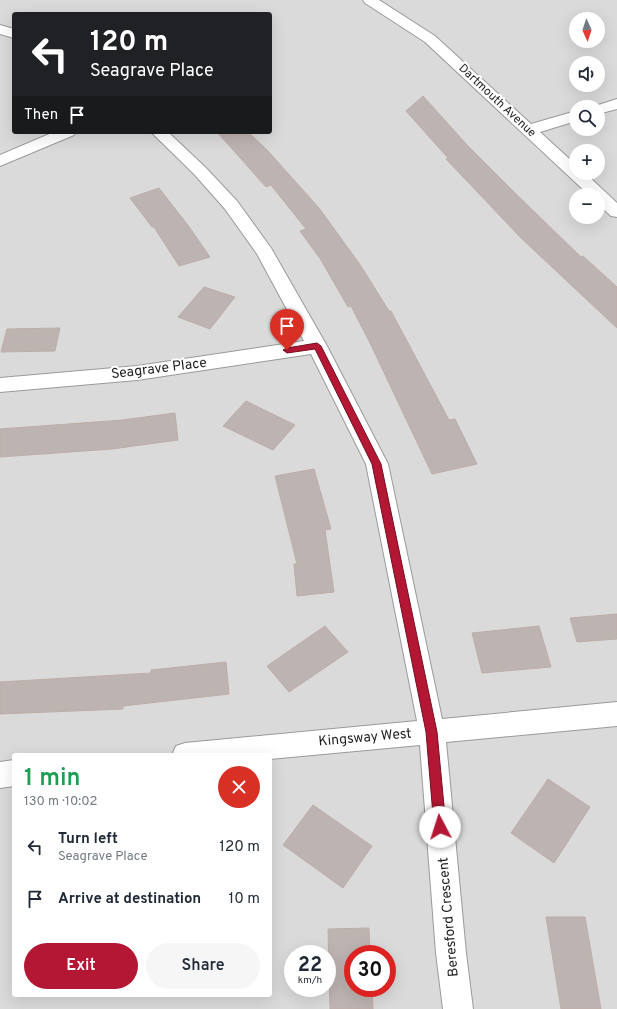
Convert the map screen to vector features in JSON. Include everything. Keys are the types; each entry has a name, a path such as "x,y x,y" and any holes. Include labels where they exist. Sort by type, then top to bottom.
{"street":[{"name":"Dartmouth Avenue","path":"370,0 430,39 617,212"},
{"path":"0,29 12,33"},
{"path":"605,108 617,104"},
{"path":"529,130 569,118"},
{"path":"0,161 63,134"},
{"name":"Beresford Crescent","path":"161,134 200,170 231,205 265,252 317,346 377,464 432,732 451,953 458,1009"},
{"name":"Seagrave Place","path":"0,385 137,373 317,346"},
{"name":"Kingsway West","path":"206,753 617,714"},
{"path":"0,775 12,773"}],"shaded area":[{"path":"0,0 617,0 617,1009 0,1009"}],"building":[{"path":"423,96 468,146 513,191 581,257 583,256 617,287 617,328 521,238 446,159 448,158 406,111"},
{"path":"219,134 250,134 268,151 319,208 361,266 389,311 391,311 449,420 455,419 477,464 432,474 351,306 348,307 321,260 300,231 306,229 271,185 266,187"},
{"path":"159,188 210,257 179,266 154,227 152,227 130,198"},
{"path":"204,287 235,297 210,329 178,317"},
{"path":"60,328 55,351 1,352 7,329"},
{"path":"246,401 295,425 273,450 223,426"},
{"path":"175,413 178,440 112,449 0,457 0,429 122,420"},
{"path":"314,469 331,529 325,530 334,592 297,596 294,564 297,564 275,476"},
{"path":"617,614 617,639 577,642 570,618"},
{"path":"325,626 348,652 289,692 267,666"},
{"path":"539,626 551,667 482,673 472,633"},
{"path":"226,662 229,694 123,706 123,709 0,714 0,682 151,673 151,670"},
{"path":"548,779 590,807 554,863 511,833"},
{"path":"313,805 372,846 343,888 283,845"},
{"path":"546,917 585,917 601,1009 561,1009"},
{"path":"369,928 370,945 344,945 344,997 372,997 373,1009 330,1009 330,997 336,997 336,945 328,945 328,929"}],"route":[{"path":"287,350 317,346 377,464 432,732 440,827"}]}
